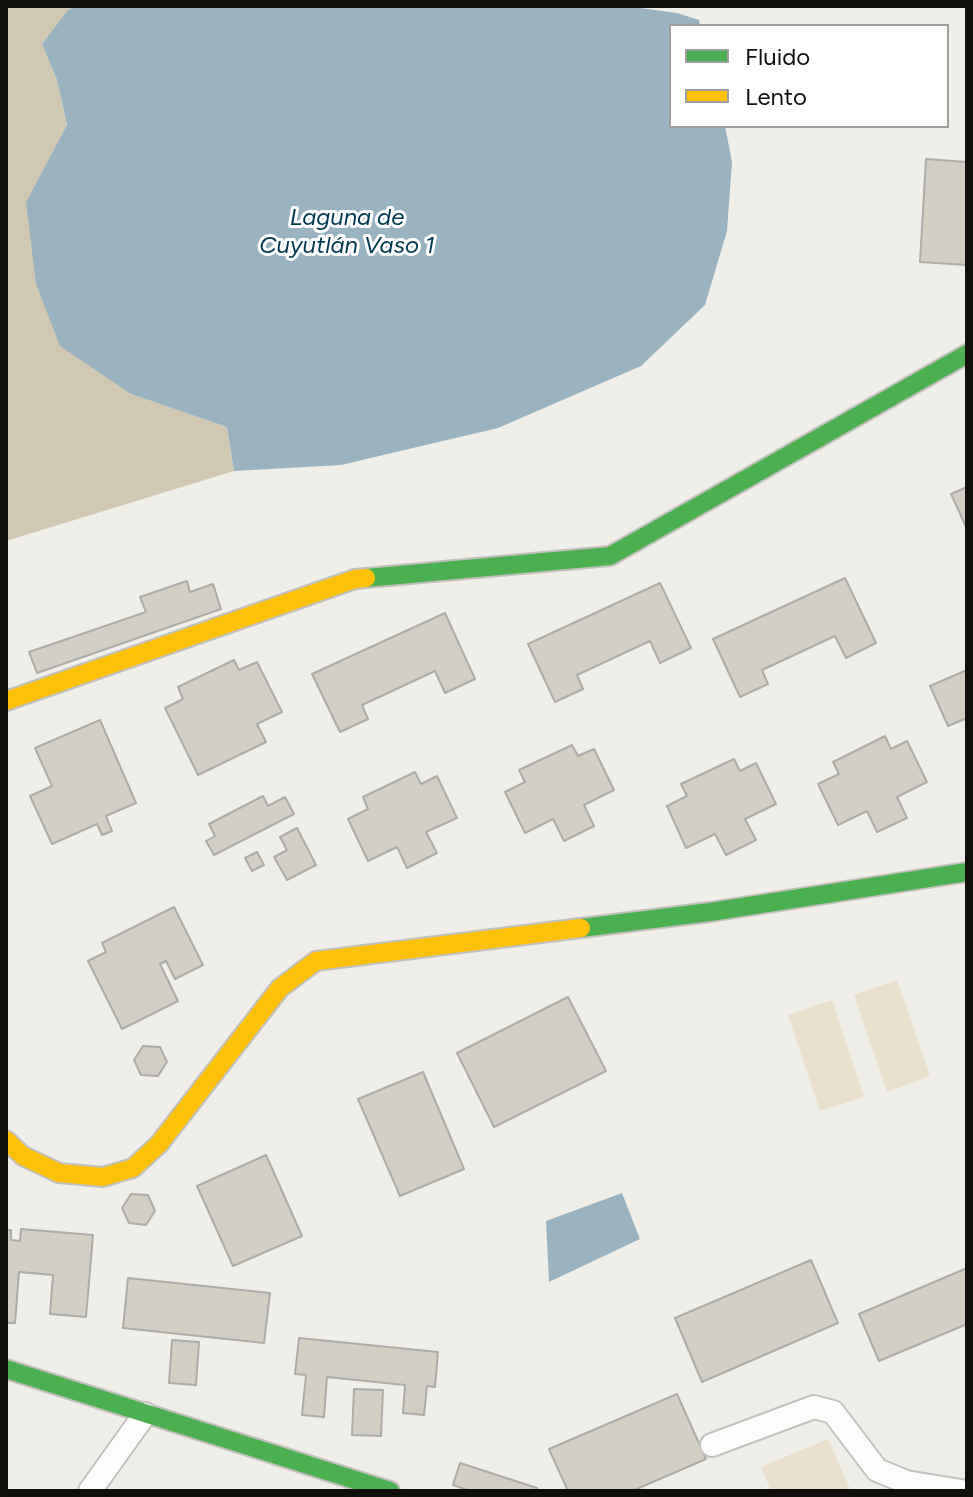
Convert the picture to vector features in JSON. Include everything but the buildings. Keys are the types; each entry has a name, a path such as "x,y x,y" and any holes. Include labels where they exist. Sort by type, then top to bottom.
{"street":[{"path":"6,701 355,579 610,556 967,354"},
{"path":"6,1140 23,1156 59,1173 103,1177 133,1168 159,1144 280,988 316,961 710,912 967,872"},
{"path":"6,1369 390,1491"},
{"path":"712,1445 814,1407 833,1412 877,1470 906,1482 961,1491"},
{"path":"90,1491 145,1414"}],"shaded area":[{"path":"6,6 76,6 67,11 42,44 57,80 67,126 26,202 131,394 227,427 234,471 6,541"},
{"path":"897,980 930,1076 887,1092 854,995"},
{"path":"832,1000 864,1097 820,1111 788,1015"},
{"path":"828,1439 851,1491 771,1491 761,1467"}],"water":[{"name":"Laguna de Cuyutlán Vaso 1","path":"76,6 625,6 677,13 699,20 700,24 669,24 669,128 725,128 732,162 727,231 705,305 641,366 498,428 341,465 234,471 227,427 131,394 60,346 36,284 26,202 67,125 57,80 42,44 67,11"},
{"path":"622,1193 640,1239 549,1282 546,1221"}],"traffic: fast":[{"path":"366,578 610,556 967,354"},
{"path":"581,928 710,912 967,872"},
{"path":"6,1369 390,1491"}],"traffic: slow":[{"path":"6,701 355,579 366,578"},
{"path":"6,1140 23,1156 59,1173 103,1177 133,1168 159,1144 280,988 316,961 581,928"}]}
